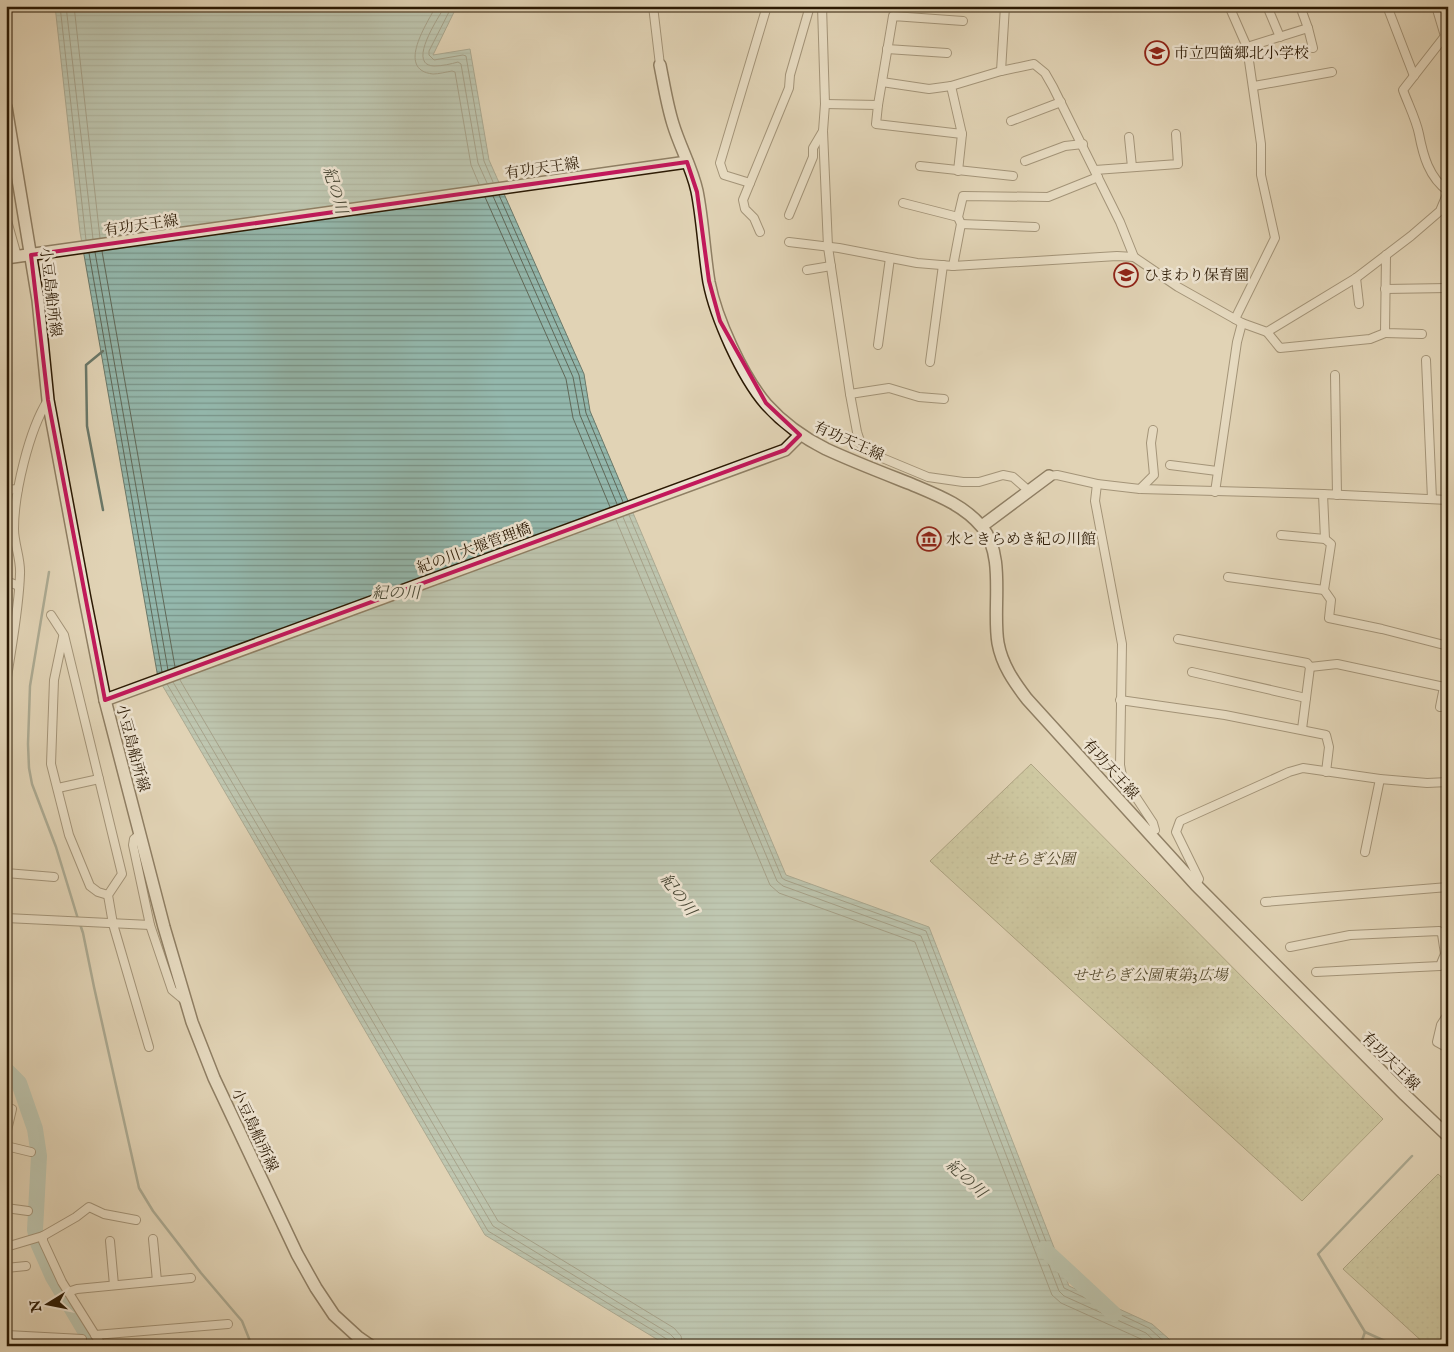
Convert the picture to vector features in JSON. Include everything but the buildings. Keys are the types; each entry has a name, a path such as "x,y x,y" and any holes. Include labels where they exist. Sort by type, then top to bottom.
{"main road":[{"path":"660,65 673,123 687,162"},
{"name":"小豆島船所線","path":"6,107 34,255 48,400 105,700 164,927 186,1001 214,1078 297,1254 334,1315 370,1346"},
{"name":"有功天王線","path":"12,257 687,162 693,174 697,192 709,281 720,321 748,376 766,404 800,435 827,449 959,505 982,526 989,538 994,556 998,644 1003,662 1027,699 1196,885 1448,1136"},
{"name":"紀の川大堰管理橋","path":"105,700 785,450 800,435"},
{"path":"982,526 1049,476"}],"street":[{"path":"653,6 660,65"},
{"path":"750,183 724,175 720,162 767,6"},
{"path":"760,232 754,218 745,209 743,200 789,88 790,75 810,6"},
{"path":"822,6 825,104 823,131 828,247 850,394 857,432 863,450 928,477 963,482 979,482 1003,474 1013,476 1029,491"},
{"path":"1001,71 1005,6"},
{"path":"1215,492 1237,342 1238,321 1275,238 1261,175 1261,144 1247,47 1228,6"},
{"path":"1267,6 1280,37"},
{"path":"1300,6 1313,48"},
{"path":"1387,6 1414,76"},
{"path":"1267,332 1356,278 1412,236 1440,211 1448,192 1439,185 1428,165 1403,90 1446,36 1436,6"},
{"path":"962,134 876,124 892,16 964,21"},
{"path":"1247,47 1308,28"},
{"path":"887,49 947,53"},
{"path":"882,82 929,89 951,86 1001,71 1034,64 1045,73 1083,144 1120,222 1134,257"},
{"path":"1254,86 1332,72"},
{"path":"951,86 962,134 958,172"},
{"path":"1011,121 1061,102"},
{"path":"825,104 878,105"},
{"path":"789,215 814,148 823,131"},
{"path":"953,266 963,196 1048,197 1097,173 1132,167 1178,164 1176,134"},
{"path":"1130,137 1132,167"},
{"path":"1025,161 1065,146 1083,144"},
{"path":"920,166 958,172 1013,176"},
{"path":"903,203 960,220 1035,227"},
{"path":"6,218 12,257"},
{"path":"789,242 916,263 953,266 1117,256 1134,257 1178,287 1238,321 1267,332 1280,348 1370,338 1385,333 1422,334"},
{"path":"1385,333 1386,255"},
{"path":"878,345 890,258"},
{"path":"930,362 943,265"},
{"path":"807,270 831,266"},
{"path":"1356,278 1359,304"},
{"path":"1385,289 1448,288"},
{"path":"1426,360 1432,499"},
{"path":"1335,375 1337,495"},
{"path":"850,394 889,388 919,397 944,399"},
{"path":"6,684 10,634 20,573 14,539 18,489 28,450 41,412 48,400"},
{"path":"1140,489 1154,475 1151,443 1153,430"},
{"path":"1170,465 1217,471"},
{"path":"1049,476 1058,475 1096,484 1140,489 1323,494 1448,500"},
{"path":"1096,484 1095,501 1122,644 1120,765 1122,776 1153,823 1155,830"},
{"path":"6,490 18,489"},
{"path":"1323,494 1325,539"},
{"path":"1281,535 1325,539 1331,544 1324,590 1331,600 1329,618 1448,646"},
{"path":"1228,577 1324,590"},
{"path":"6,581 19,586"},
{"path":"50,615 64,635 122,874 108,895 113,924 148,1047"},
{"path":"64,635 54,680 51,764 70,835 90,886 98,892 108,895"},
{"path":"1178,640 1307,663 1310,667"},
{"path":"1310,667 1338,664 1444,687 1440,707"},
{"path":"1302,730 1310,667"},
{"path":"1192,672 1306,698"},
{"path":"1120,700 1225,715 1326,735 1329,747 1326,772"},
{"path":"1196,885 1199,879 1176,832 1180,821 1289,772 1303,768 1380,779 1426,783 1448,782"},
{"path":"58,788 99,779"},
{"path":"1365,852 1380,779"},
{"path":"140,834 134,839 132,845 150,925 172,990 186,1001"},
{"path":"6,873 54,877"},
{"path":"1265,902 1448,887"},
{"path":"6,918 150,925"},
{"path":"1290,947 1350,935 1439,931 1442,934 1446,954 1440,966 1316,972"},
{"path":"1448,1014 1441,1025 1437,1042 1448,1048"},
{"path":"6,1135 12,1109"},
{"path":"6,1146 32,1152"},
{"path":"6,1247 38,1238 76,1217 88,1207 104,1214 136,1220"},
{"path":"6,1208 28,1210"},
{"path":"38,1238 47,1249 68,1292 102,1346"},
{"path":"153,1239 157,1281"},
{"path":"110,1241 114,1285"},
{"path":"6,1268 26,1266"},
{"path":"68,1292 77,1289 191,1278"},
{"path":"95,1335 228,1324"},
{"path":"12,1346 7,1334 82,1339"}],"highlighted area":[{"path":"687,162 697,192 709,281 720,321 766,403 800,435 785,450 105,700 48,400 31,255"}],"green space":[{"name":"せせらぎ公園","path":"1031,764 1383,1119 1302,1201 930,861"},
{"path":"1438,1174 1448,1183 1448,1346 1427,1346 1343,1269"}],"water":[{"name":"紀の川","path":"55,6 457,6 433,55 470,49 489,160 584,374 590,411 786,875 929,927 1069,1286 1152,1324 1177,1346 668,1346 485,1235 158,678 80,232"}],"waterway":[{"path":"103,351 86,365 87,426 103,510"},
{"path":"49,572 30,686 29,768 32,784 56,847 78,919"},
{"path":"80,924 139,1188 153,1211 201,1273 242,1321 252,1346"},
{"path":"6,1070 19,1083 35,1129 39,1156 35,1230 38,1243 53,1277 94,1346"},
{"path":"1396,1346 1365,1332 1318,1254 1412,1156"},
{"name":"紀の川","path":"1044,1249 1114,1314"},
{"path":"1360,1346 1365,1332"}],"place":[{"name":"市立四箇郷北小学校","path":"1157,53"},
{"name":"ひまわり保育園","path":"1126,275"},
{"name":"水ときらめき紀の川館","path":"929,539"}],"park label":[{"name":"せせらぎ公園東第3広場","path":"1150,975"}]}
